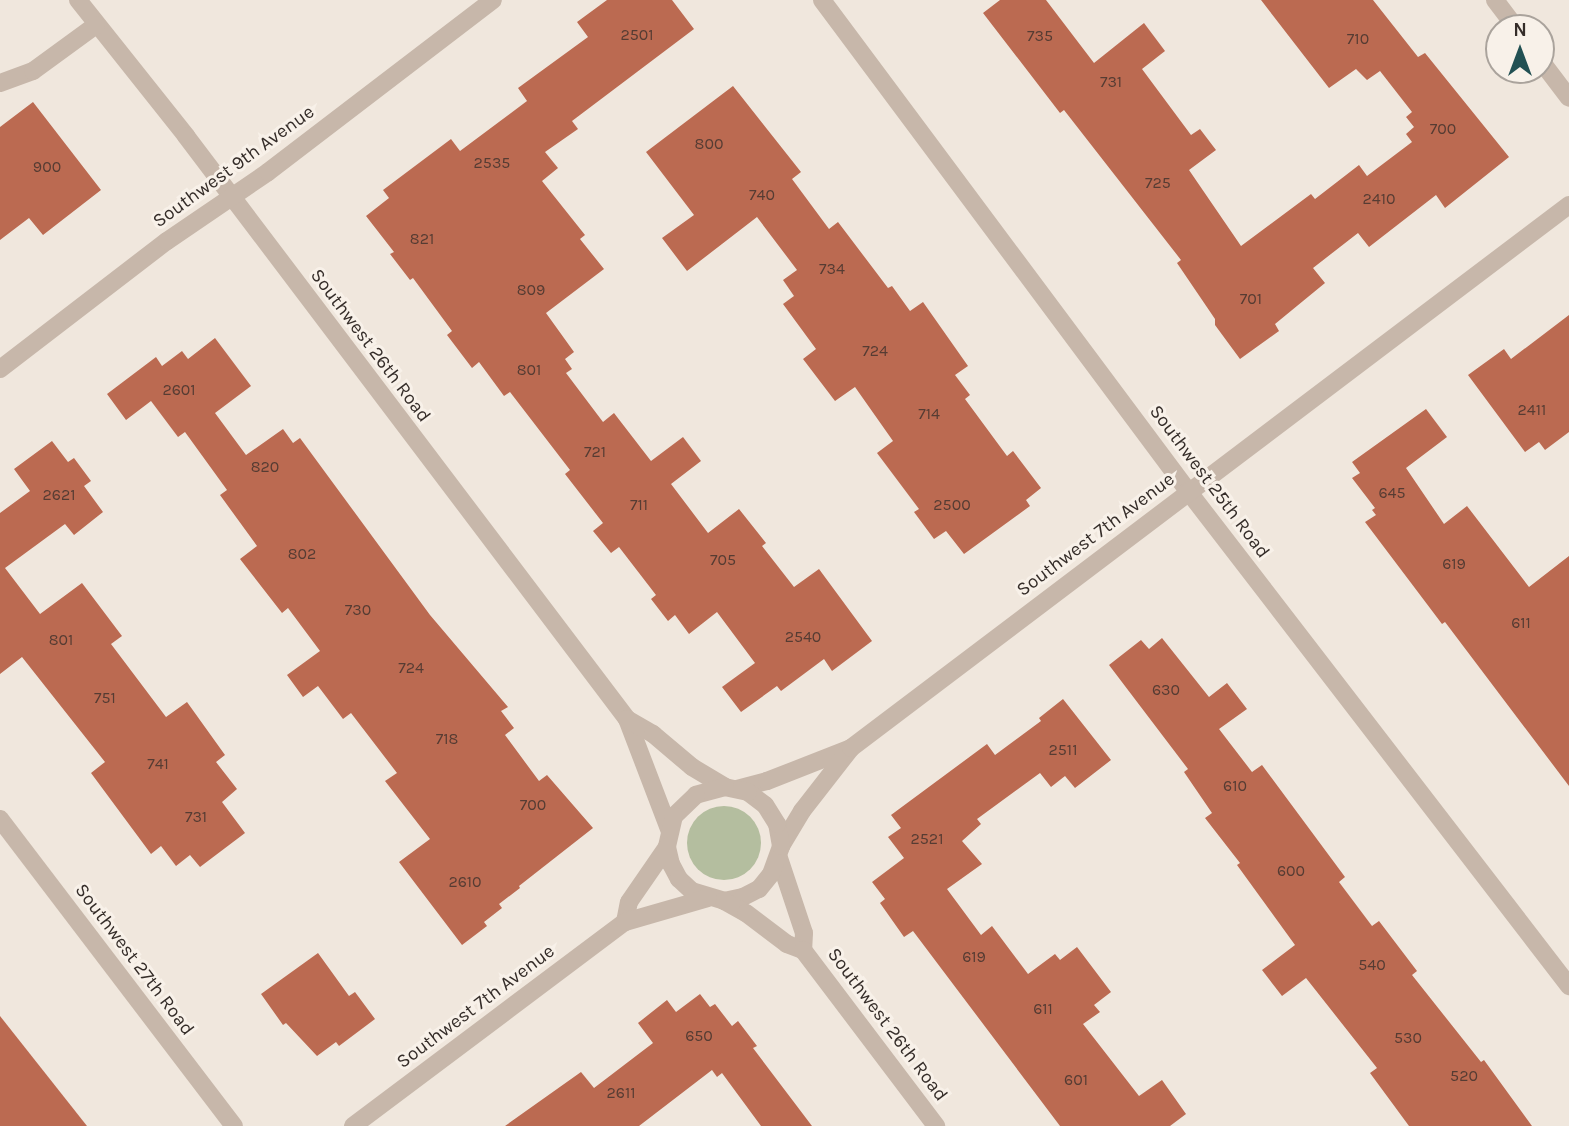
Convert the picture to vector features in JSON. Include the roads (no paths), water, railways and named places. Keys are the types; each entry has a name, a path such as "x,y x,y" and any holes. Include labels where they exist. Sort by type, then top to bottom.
{"street":[{"name":"Southwest 26th Road","path":"78,0 627,719 635,745 656,790 668,838"},
{"name":"Southwest 9th Avenue","path":"0,369 167,241 231,197 493,0"},
{"name":"Southwest 25th Road","path":"822,0 1188,491 1569,986"},
{"path":"0,83 33,71 96,25"},
{"path":"1555,80 1569,98"},
{"name":"Southwest 7th Avenue","path":"780,852 802,810 851,748 1569,205"},
{"name":"Southwest 26th Road","path":"627,719 653,734 692,767 731,788"},
{"name":"Southwest 7th Avenue","path":"731,788 774,779 851,748"},
{"path":"625,922 629,902 668,838 684,804 696,794 731,788 757,798 772,814 780,852 759,889 743,897 716,899 692,891 680,880 671,864 668,838"},
{"name":"Southwest 27th Road","path":"0,819 234,1126"},
{"name":"Southwest 26th Road","path":"780,852 804,933 803,950"},
{"name":"Southwest 26th Road","path":"716,899 757,919 787,944 803,950 936,1126"},
{"name":"Southwest 7th Avenue","path":"353,1126 625,922 716,899"}]}
